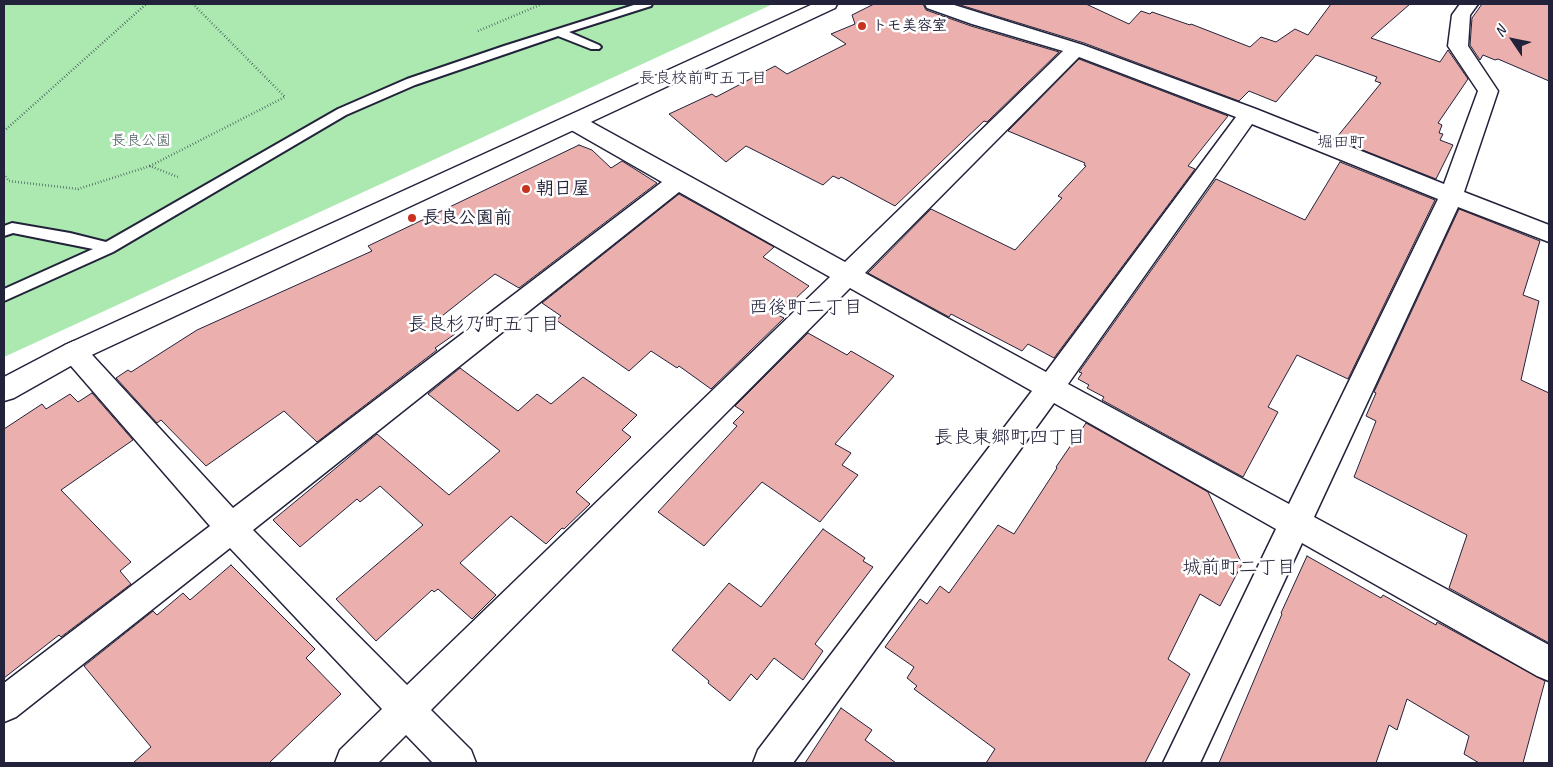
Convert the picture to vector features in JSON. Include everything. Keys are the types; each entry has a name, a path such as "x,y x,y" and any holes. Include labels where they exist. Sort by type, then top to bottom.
{"street":[{"path":"6,383 828,4"},
{"path":"934,4 979,20 1076,49 1156,78 1549,234"},
{"path":"1181,763 1451,196 1488,91 1458,46 1460,15 1469,4"},
{"path":"353,763 1076,49"},
{"path":"771,763 1050,388 1249,114"},
{"path":"574,122 678,182 1549,664"},
{"path":"4,705 678,182"},
{"path":"74,352 231,528 458,763"}],"lane":[{"path":"4,295 108,248 342,112 412,82 508,48 647,4"},
{"path":"559,32 594,47"},
{"path":"4,231 12,228 70,238 108,248"}],"path":[{"path":"4,131 146,4"},
{"path":"4,174 9,181 78,189 150,166 285,96 193,4"},
{"path":"470,35 542,4"},
{"path":"150,166 184,179"}],"green space":[{"name":"長良公園","path":"4,4 773,4 4,357"}],"building":[{"path":"874,4 923,4 926,10 971,26 1059,52 987,122 984,121 895,206 841,177 839,179 833,176 823,185 746,146 726,162 669,114 712,94 716,97 775,66 787,74 846,44 831,34 855,24 852,15"},
{"path":"957,4 1086,4 1129,24 1141,11 1150,14 1152,12 1191,24 1250,47 1261,37 1276,42 1295,29 1308,35 1331,4 1410,4 1371,38 1440,62 1448,50 1468,79 1438,123 1442,125 1439,133 1443,134 1440,140 1453,145 1436,179 1350,145 1351,143 1337,137 1381,83 1375,81 1377,77 1316,55 1276,102 1249,91 1239,101 1084,43"},
{"path":"1482,4 1549,4 1549,81 1498,59 1495,60 1483,55 1480,60 1470,45 1472,18"},
{"path":"1079,59 1228,116 1188,166 1195,169 1054,358 1028,344 1022,351 951,314 949,317 868,273 931,209 1015,250 1062,198 1058,196 1086,166 1084,165 1085,163 1008,131"},
{"path":"579,145 592,150 611,168 622,161 657,183 519,288 495,274 437,320 455,334 435,348 437,350 317,442 284,411 206,466 161,420 157,423 116,378 128,370 131,372 197,330 372,251 368,246"},
{"path":"1340,162 1435,200 1348,379 1297,355 1268,407 1278,412 1243,477 1102,400 1104,397 1087,388 1089,385 1078,379 1082,373 1079,372 1216,179 1305,220"},
{"path":"679,194 774,247 763,257 809,286 778,315 784,318 711,389 679,366 677,368 651,351 629,371 556,320 561,316 542,303"},
{"path":"1459,209 1540,241 1523,295 1539,301 1521,380 1549,393 1549,643 1449,588 1467,535 1354,477 1376,421 1366,416 1376,393 1374,392"},
{"path":"808,333 847,355 851,351 894,376 835,444 851,453 842,465 858,475 820,522 762,482 704,546 658,512 737,426 733,423 744,412 735,406"},
{"path":"460,368 518,411 537,394 551,404 583,377 637,415 622,430 631,437 576,492 590,504 546,544 511,516 460,563 496,595 472,619 438,589 434,592 432,590 376,641 336,599 423,525 380,486 360,502 357,499 300,547 273,520 377,434 449,495 500,451 428,394"},
{"path":"92,393 133,440 61,490 131,562 120,571 131,584 61,637 59,635 4,678 4,429 42,404 46,409 70,394 78,402"},
{"path":"1086,423 1208,492 1242,564 1220,606 1200,594 1168,659 1190,674 1145,763 986,763 995,749 914,689 917,686 907,678 914,667 885,647 920,599 927,604 940,586 949,593 998,525 1014,534"},
{"path":"823,529 865,558 863,561 873,567 815,644 823,651 803,680 774,658 757,680 751,674 730,701 672,650 729,583 761,607"},
{"path":"1307,556 1381,598 1383,595 1436,625 1437,622 1545,681 1523,763 1479,763 1464,754 1469,736 1407,699 1397,730 1389,725 1376,763 1219,763 1281,613"},
{"path":"231,565 315,649 306,658 341,694 269,763 133,763 151,747 84,666 153,611 157,615 183,593 190,600"},
{"path":"841,708 872,730 865,740 896,763 805,763"}],"place":[{"name":"トモ美容室","path":"862,26"},
{"name":"朝日屋","path":"526,189"},
{"name":"長良公園前","path":"412,218"}],"district":[{"name":"長良校前町五丁目","path":"703,79"},
{"name":"堀田町","path":"1341,143"},
{"name":"西後町二丁目","path":"806,308"},
{"name":"長良杉乃町五丁目","path":"484,325"},
{"name":"長良東郷町四丁目","path":"1010,438"},
{"name":"城前町二丁目","path":"1239,568"}]}
